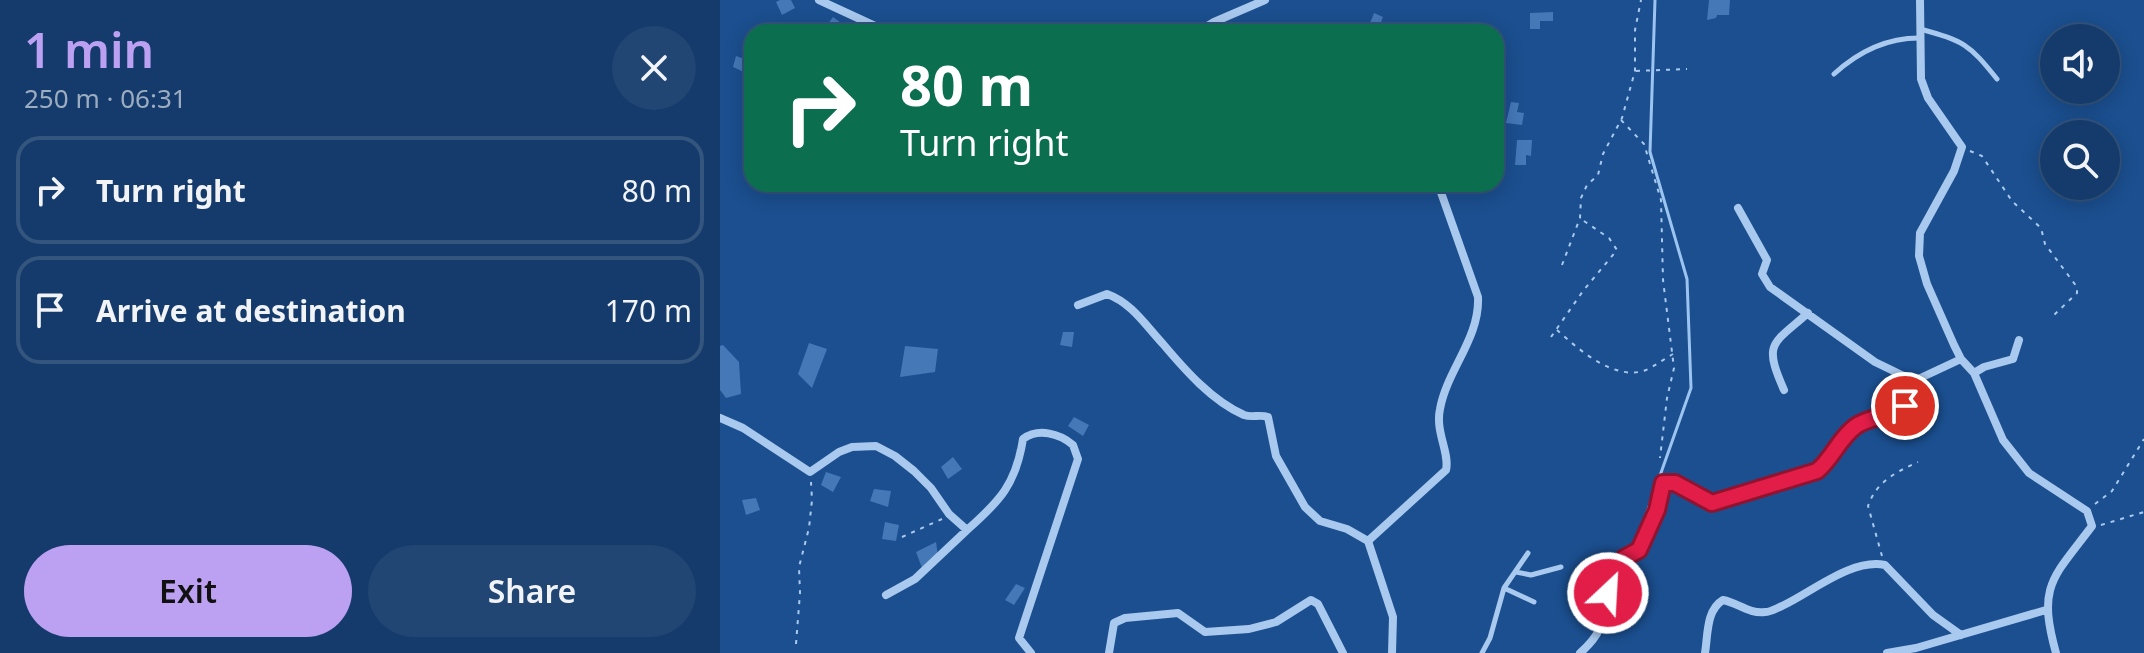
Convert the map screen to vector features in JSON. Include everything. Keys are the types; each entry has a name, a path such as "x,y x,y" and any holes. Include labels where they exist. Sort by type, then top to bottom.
{"street":[{"path":"819,0 871,24"},
{"path":"1211,24 1265,0"},
{"path":"1920,0 1921,79 1928,98 1962,147 1954,171 1920,233 1919,256 1927,284 1961,359 1974,373 2003,440 2029,473 2087,511 2092,526 2049,586 2046,610 2056,653"},
{"path":"1368,541 1446,470 1438,430 1440,408 1479,315 1478,297 1441,192"},
{"path":"1738,208 1764,251 1767,260 1762,274 1764,280 1791,303 1875,362 1914,381 1961,359"},
{"path":"1078,305 1107,294 1116,297 1140,317 1214,396 1248,417 1268,417 1276,456 1305,507 1320,521 1347,529 1368,541 1393,617 1392,653"},
{"path":"1784,390 1770,352 1773,344 1808,313"},
{"path":"1974,373 2013,359 2019,340"},
{"path":"1580,653 1592,643 1606,615 1614,573 1624,558 1639,550 1657,510 1663,483 1675,483 1712,503 1817,471 1824,466 1842,437 1859,423 1899,411 1905,406 1906,377"},
{"path":"720,418 743,428 810,472 839,452 852,447 876,446 914,471 931,488 949,514 967,530"},
{"path":"886,595 924,572 1008,489 1016,473 1023,439 1043,432 1073,445 1078,459 1019,638 1031,653"},
{"path":"1705,653 1712,610 1718,602 1723,600 1750,611 1767,613 1807,595 1846,569 1885,565 1933,615 1961,635"},
{"path":"1109,653 1114,623 1125,618 1178,613 1205,632 1249,629 1276,622 1311,600 1318,604 1343,653"},
{"path":"1887,653 2046,610"}],"lane":[{"path":"1834,74 1863,50 1919,33 1950,37 1973,49 1997,79"},
{"path":"1482,653 1490,638 1504,588 1528,553"},
{"path":"1516,572 1531,575 1561,567"},
{"path":"1504,588 1534,602"}],"path":[{"path":"1562,265 1580,218 1581,198 1587,185 1598,175 1603,154 1621,120 1635,71 1635,30 1641,0"},
{"path":"1635,71 1687,69"},
{"path":"1621,120 1644,144 1661,200 1663,280 1674,368 1660,458"},
{"path":"1962,147 1982,156 2012,201 2041,228 2045,244 2077,287 2077,293 2054,315"},
{"path":"1551,337 1617,250 1609,238 1580,218"},
{"path":"1556,329 1593,358 1632,373 1646,370 1674,354"},
{"path":"2087,511 2112,491 2144,439"},
{"path":"1885,565 1868,506 1877,487 1896,472 1918,462"},
{"path":"796,644 799,567 812,500 810,472"},
{"path":"2092,526 2109,524 2144,512"},
{"path":"902,537 931,526 949,514"}],"building":[{"path":"791,0 795,8 782,15 776,2"},
{"path":"1709,0 1730,0 1729,15 1717,15 1707,20"},
{"path":"1553,12 1553,21 1540,21 1540,29 1530,29 1530,13"},
{"path":"1374,13 1383,17 1380,24 1370,24"},
{"path":"833,17 842,24 828,24"},
{"path":"736,56 744,59 744,72 733,67"},
{"path":"1511,102 1519,103 1517,112 1524,113 1522,125 1506,123"},
{"path":"1517,140 1532,140 1531,156 1526,155 1526,165 1515,165"},
{"path":"1063,332 1074,332 1072,347 1060,345"},
{"path":"809,343 827,349 812,388 798,374"},
{"path":"723,345 739,362 741,394 726,398 720,390 720,346"},
{"path":"905,346 938,349 935,372 900,377"},
{"path":"1074,417 1089,425 1083,436 1068,426"},
{"path":"953,457 962,469 948,479 941,467"},
{"path":"826,472 841,477 833,492 821,485"},
{"path":"874,489 891,491 888,507 870,501"},
{"path":"756,498 760,510 746,515 742,500"},
{"path":"885,522 899,525 896,541 882,539"},
{"path":"936,542 938,556 922,568 916,552"},
{"path":"1016,584 1025,588 1014,605 1005,600"}],"waterway":[{"path":"1634,549 1691,388 1687,279 1650,152 1655,0"},
{"path":"1609,603 1630,560"}],"route":[{"path":"1608,593 1614,573 1624,558 1639,550 1657,510 1663,483 1675,483 1712,503 1740,496 1817,471 1824,466 1842,437 1859,423 1899,411 1905,406"}]}
